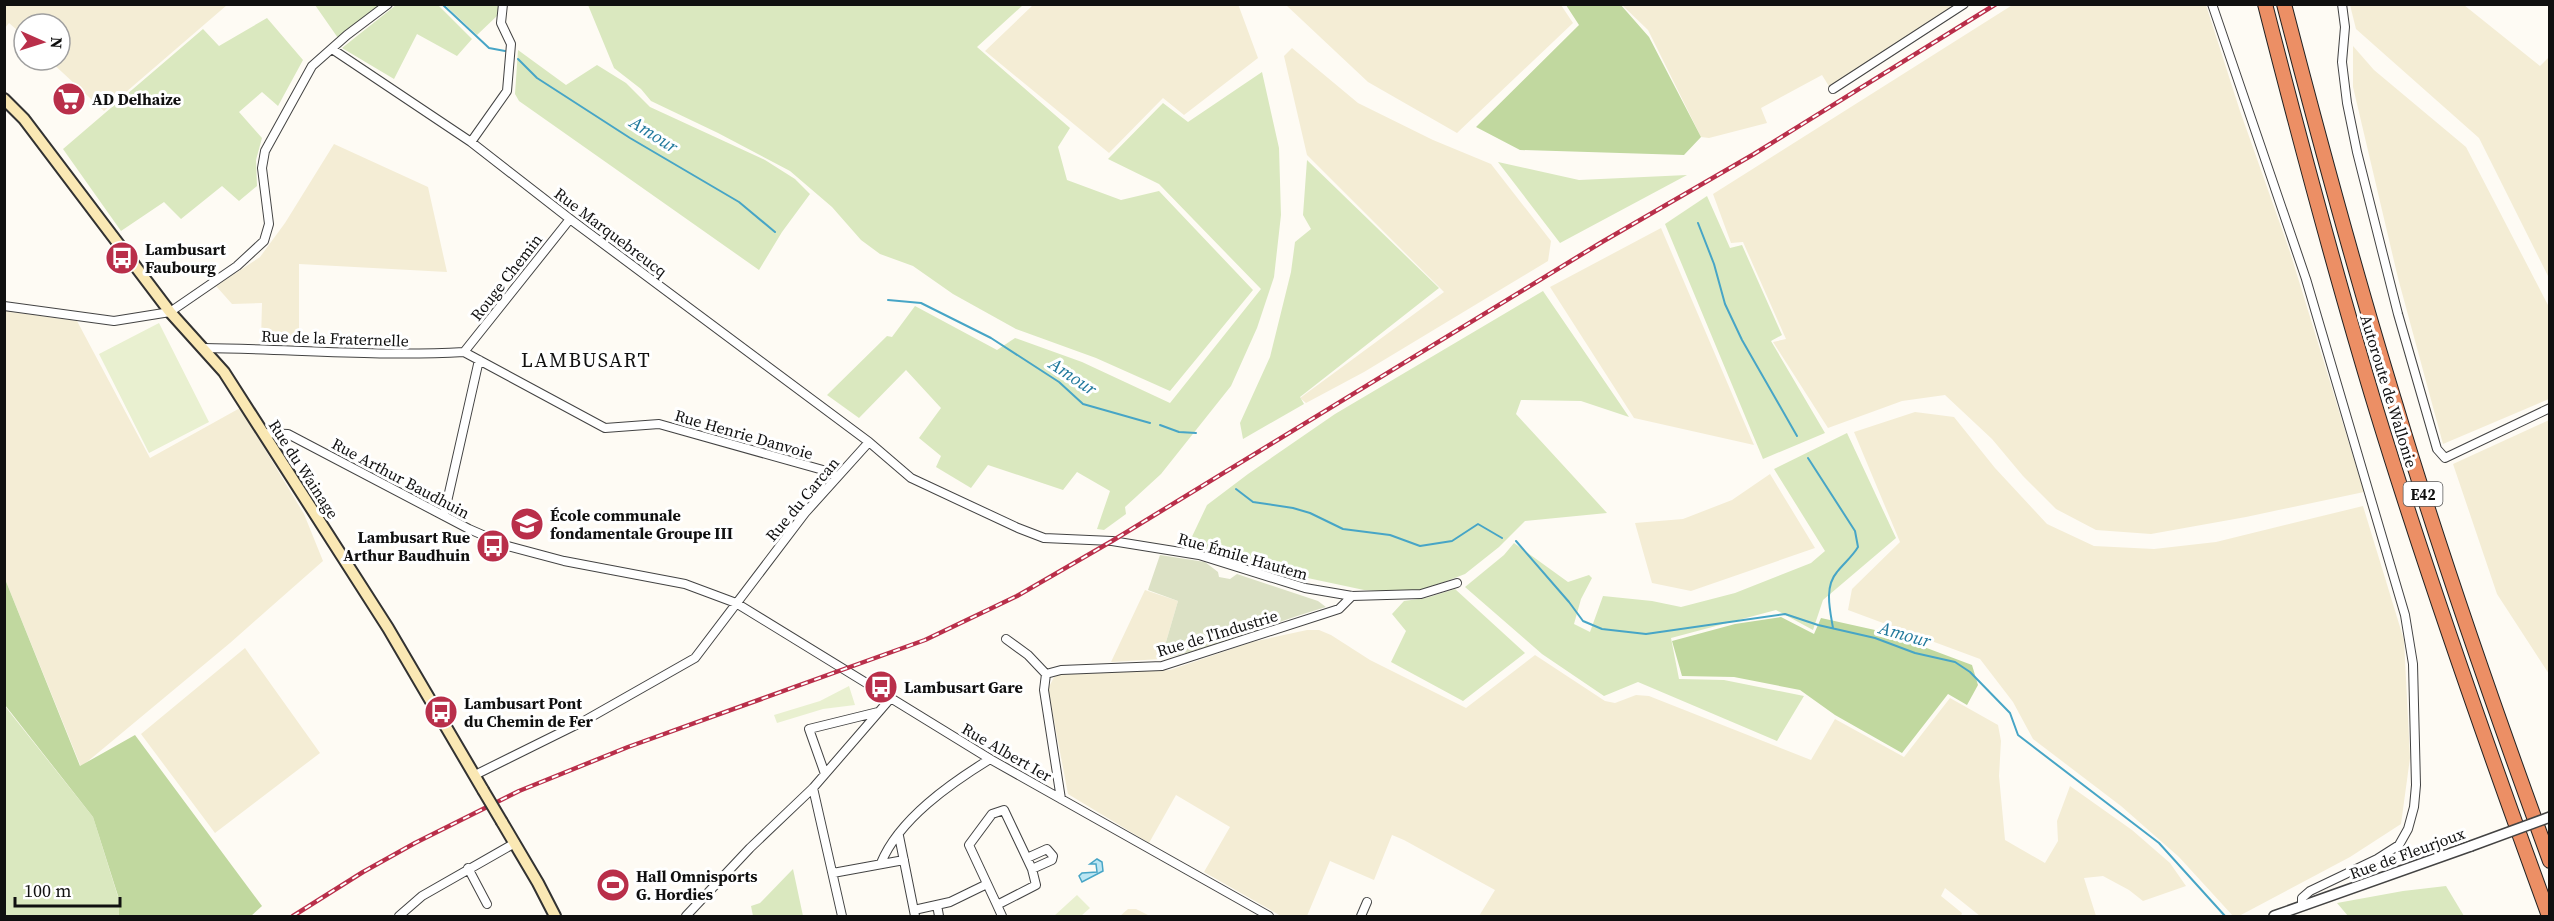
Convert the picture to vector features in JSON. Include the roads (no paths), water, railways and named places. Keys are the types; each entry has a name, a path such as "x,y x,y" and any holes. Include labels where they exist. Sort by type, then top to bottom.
{"highway":[{"name":"Autoroute de Wallonie","path":"2265,4 2335,268 2381,422 2455,652 2549,916"},
{"name":"Autoroute de Wallonie","path":"2284,4 2350,252 2396,406 2470,637 2550,861"}],"main road":[{"name":"Rue du Wainage","path":"4,99 32,129 170,312 224,372 388,628 515,843 555,916"}],"street":[{"path":"4,306 114,321 170,312 237,266 264,241 269,224 262,168 266,151 312,66 388,4"},
{"path":"471,142 507,92 511,44 501,23 503,4"},
{"path":"1833,89 1964,4"},
{"path":"2212,4 2306,279 2410,634 2416,785 2414,807 2408,829 2399,845 2377,859 2310,891 2302,898 2302,906"},
{"path":"2342,4 2345,27 2342,62 2353,132 2398,314 2436,449 2445,458 2550,408"},
{"name":"Rue Marquebreucq","path":"332,49 471,142 570,219 869,442"},
{"name":"Rouge Chemin","path":"464,352 570,219"},
{"name":"Rue de la Fraternelle","path":"204,348 375,354 464,352"},
{"name":"Rue Henrie Danvoie","path":"464,352 605,428 659,424 823,470 837,477"},
{"path":"444,515 479,360"},
{"name":"Rue Arthur Baudhuin","path":"263,433 288,434 494,541 520,550 685,584 736,603"},
{"name":"Rue du Carcan","path":"475,775 584,721 695,658 805,513 869,442"},
{"name":"Rue Émile Hautem","path":"869,442 911,478 1044,538 1113,541 1199,555 1305,588 1353,597 1421,594 1457,583"},
{"name":"Rue de l'Industrie","path":"1046,674 1061,670 1162,666 1339,609 1353,597"},
{"name":"Rue Albert Ier","path":"736,603 990,759 1269,916"},
{"path":"1006,639 1028,655 1046,674 1044,690 1061,800"},
{"path":"690,914 750,848 813,788 890,699"},
{"path":"825,774 809,729 879,712"},
{"path":"881,863 908,824 936,795 990,759"},
{"path":"813,788 842,916"},
{"path":"997,905 1033,887 1036,880 1004,810 995,812 969,845 1002,916"},
{"name":"Rue de Fleurjoux","path":"2274,916 2550,817"},
{"path":"899,836 915,913 950,902 987,884"},
{"path":"399,916 422,896 515,843"},
{"path":"1027,858 1047,849 1053,856 1052,860 1032,869"},
{"path":"832,873 904,860"},
{"path":"468,868 487,904"},
{"path":"1360,916 1367,902"},
{"path":"937,905 939,916"}],"water":[{"path":"1097,859 1102,862 1103,871 1082,882 1079,876 1082,873 1097,872 1096,864 1090,864"}],"waterway":[{"name":"Amour","path":"442,4 489,48 505,51"},
{"name":"Amour","path":"518,59 537,78 630,138 739,202 775,232"},
{"path":"1698,223 1714,264 1725,304 1742,340 1797,436"},
{"name":"Amour","path":"888,300 921,303 991,338 1059,382 1083,404 1150,423"},
{"name":"Amour","path":"1160,425 1179,432 1196,433"},
{"path":"1808,458 1855,531 1858,547 1837,572 1830,585 1829,599 1833,628"},
{"name":"Amour","path":"1236,489 1253,502 1293,508 1310,513 1343,529 1390,535 1420,546 1452,541 1478,524 1502,538"},
{"name":"Amour","path":"1516,541 1583,621 1602,629 1646,634 1785,614 1818,625 1875,638 1915,653 1955,662 1970,672 2010,713 2018,735 2159,843 2225,916"}],"railway":[{"path":"293,916 363,872 415,843 519,791 628,747 925,640 1017,596 1112,541 1602,242 1754,154 1996,4"}],"place":[{"name":"AD Delhaize","path":"69,99"},
{"name":"Lambusart Faubourg","path":"122,258"},
{"name":"École communale fondamentale Groupe III","path":"527,524"},
{"name":"Lambusart Rue Arthur Baudhuin","path":"493,546"},
{"name":"Lambusart Gare","path":"881,687"},
{"name":"Lambusart Pont du Chemin de Fer","path":"441,712"},
{"name":"Hall Omnisports G. Hordies","path":"613,885"}],"district":[{"name":"LAMBUSART","path":"586,360"}]}
